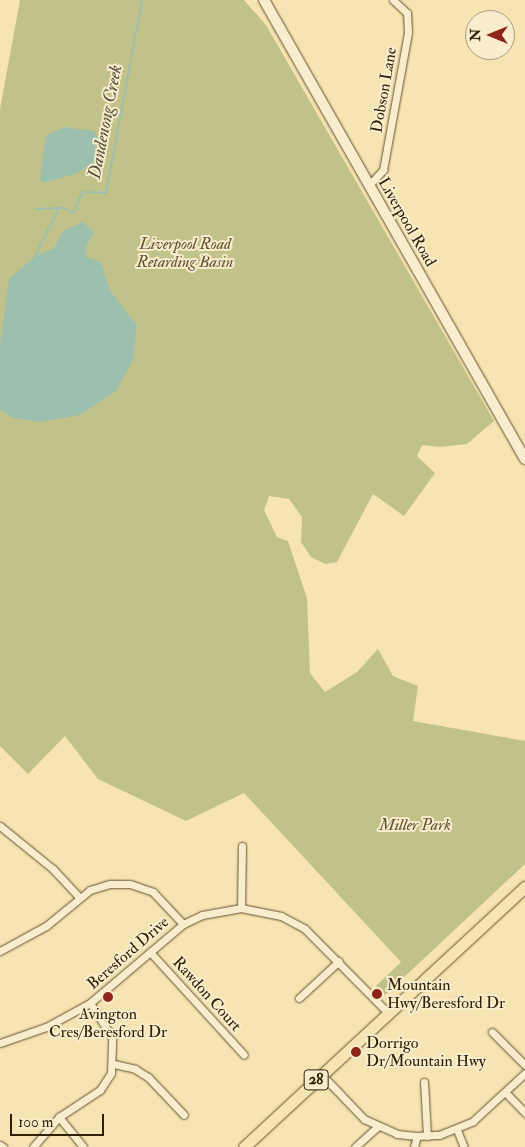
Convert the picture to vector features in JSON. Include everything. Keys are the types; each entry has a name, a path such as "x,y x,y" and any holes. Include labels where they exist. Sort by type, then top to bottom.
{"main road":[{"name":"Liverpool Road","path":"264,0 525,459"},
{"name":"28","path":"244,1147 525,887"}],"street":[{"name":"Dobson Lane","path":"369,185 383,170 408,32 407,12 393,0"},
{"path":"0,826 53,869 79,897"},
{"path":"241,908 242,846"},
{"path":"0,951 46,926 79,897 110,884 141,887 165,900 182,924"},
{"name":"Beresford Drive","path":"0,1043 46,1027 90,1003 182,924 202,915 241,908 281,916 305,928 389,1014"},
{"name":"Rawdon Court","path":"150,952 244,1055"},
{"path":"299,998 339,961"},
{"path":"33,1147 59,1117 100,1090 114,1064 108,1025 90,1003"},
{"path":"492,1032 525,1065"},
{"path":"114,1064 135,1068 148,1077 184,1115"},
{"path":"322,1075 351,1109 377,1127 417,1136 427,1136 457,1130 506,1093 525,1073"},
{"path":"424,1082 427,1136"},
{"path":"506,1093 525,1113"},
{"path":"59,1117 83,1147"},
{"path":"355,1147 377,1127"},
{"path":"457,1130 464,1147"},
{"path":"414,1147 417,1136"}],"green space":[{"path":"20,0 244,0 266,25 494,421 467,444 440,447 422,445 417,456 435,473 404,516 373,494 337,562 325,564 311,557 301,542 302,517 289,499 269,496 264,510 277,537 288,541 307,598 310,673 325,692 357,672 378,649 393,676 418,686 413,721 525,741 525,864 385,995 376,986 401,962 244,793 186,821 98,779 65,736 28,774 0,746 0,109"}],"shaded area":[{"path":"64,127 94,131 104,148 100,159 75,174 43,183 40,179 46,136"},
{"path":"83,222 94,233 86,246 86,257 101,262 110,291 137,325 133,360 116,391 80,415 39,422 14,418 0,410 0,345 9,279 34,257 54,248 63,231"}],"waterway":[{"name":"Dandenong Creek","path":"35,209 64,208 73,213 83,192 106,193 142,0"},
{"path":"35,256 58,210"}],"place":[{"name":"Mountain Hwy/Beresford Dr","path":"377,994"},
{"name":"Avington Cres/Beresford Dr","path":"108,997"},
{"name":"Dorrigo Dr/Mountain Hwy","path":"356,1052"}],"park label":[{"name":"Liverpool Road Retarding Basin","path":"185,253"},
{"name":"Miller Park","path":"415,825"}]}
